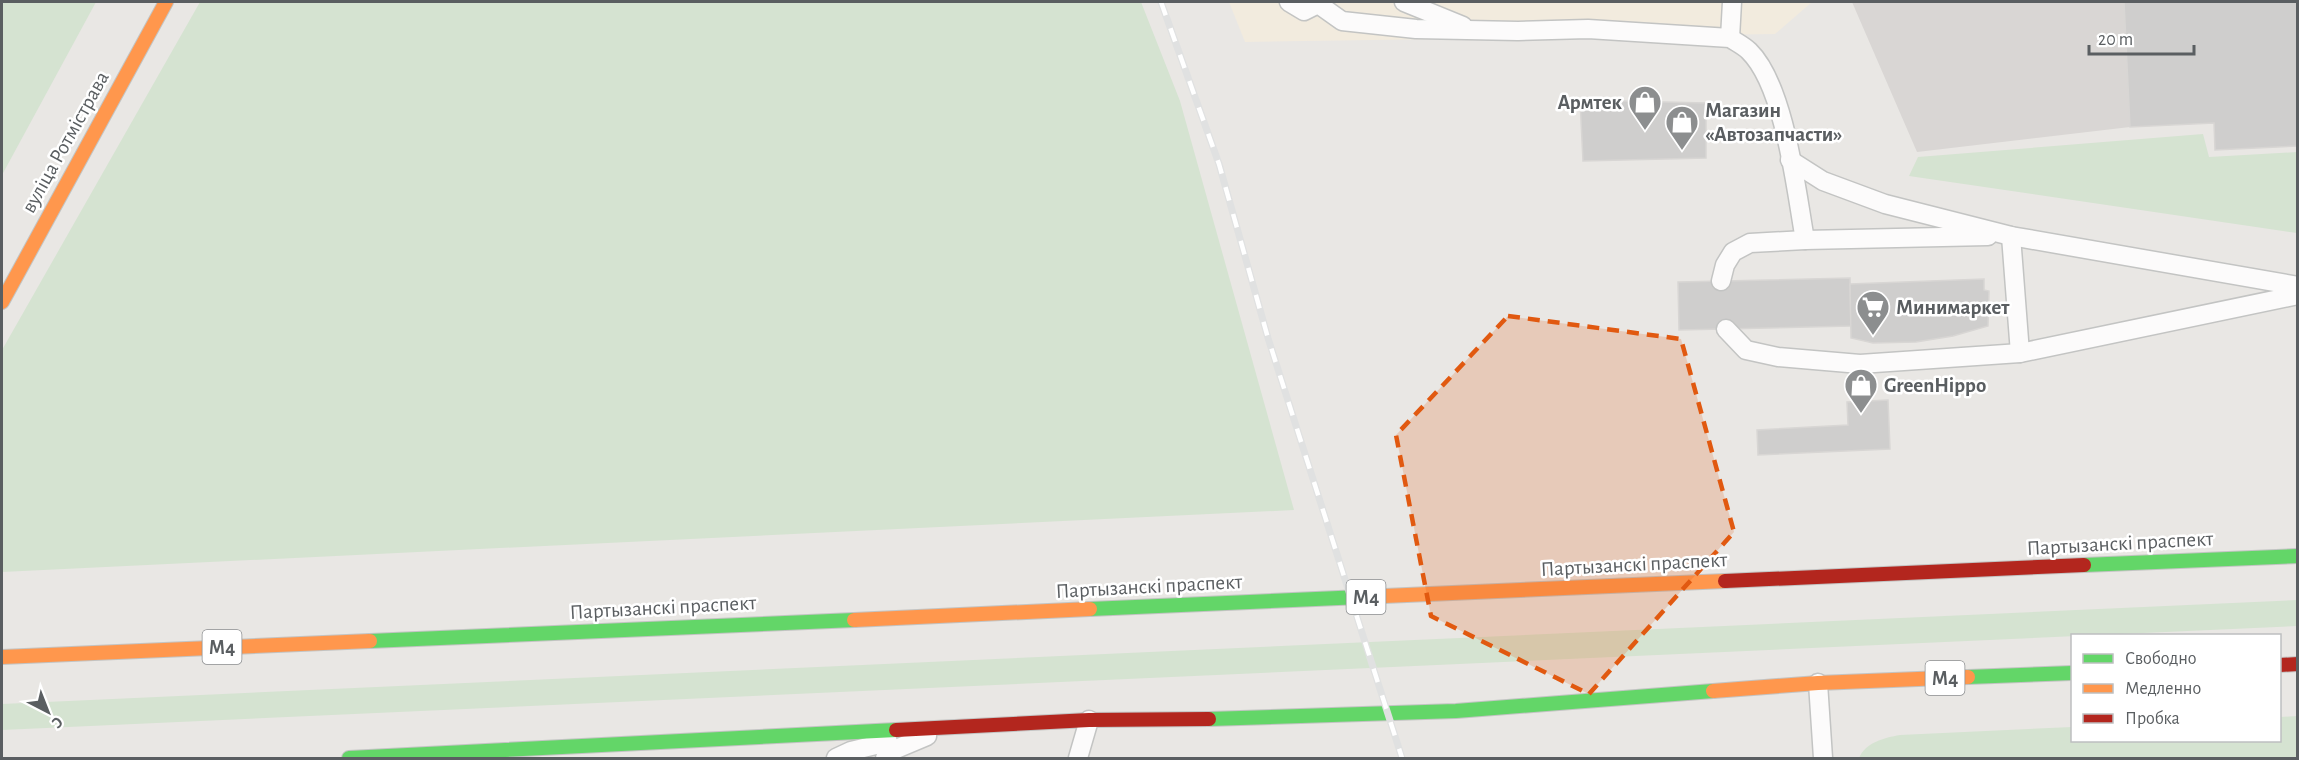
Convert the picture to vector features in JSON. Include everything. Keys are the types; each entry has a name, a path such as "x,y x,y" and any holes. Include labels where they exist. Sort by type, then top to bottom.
{"main road":[{"name":"вуліца Ротмістрава","path":"2,302 166,2"},
{"name":"Партызанскі праспект","path":"4,655 2298,556"},
{"path":"2281,665 2298,664"},
{"name":"М4","path":"349,759 950,726 1089,720 1177,720 1456,711 1818,683 2071,673"}],"lane":[{"path":"1290,2 1304,10 1318,4 1342,21 1416,28 1473,31 1588,29 1730,38 1749,51 1775,96 1805,240"},
{"path":"1330,2 1342,21"},
{"path":"1404,2 1473,31"},
{"path":"1730,38 1732,2"},
{"path":"1790,160 1823,181 1885,204 2011,236 2298,286"},
{"path":"1721,281 1725,264 1733,252 1750,243 2011,236"},
{"path":"2011,236 2020,353"},
{"path":"1726,328 1746,350 1778,357 1860,364 2020,353 2298,295"},
{"path":"1818,683 1823,759"},
{"path":"1078,759 1089,720"},
{"path":"836,759 851,751 950,726"},
{"path":"885,759 889,752 950,726"},
{"path":"561,746 613,759"},
{"path":"434,754 461,759"}],"highlighted area":[{"path":"1508,316 1681,339 1734,532 1589,694 1431,616 1396,435"}],"shaded area":[{"path":"1229,2 1812,2 1775,34 1245,42"},
{"path":"1852,2 2297,2 2297,146 2215,150 2214,123 2130,127 1917,152"}],"green space":[{"path":"2,2 96,2 2,175"},
{"path":"200,2 1141,2 1180,101 1294,510 2,572 2,350"},
{"path":"2203,134 2209,157 2297,152 2297,233 1909,176 1918,157"},
{"path":"2297,600 2297,626 2071,634 2071,636 2,730 2,704"},
{"path":"2297,716 2297,758 1859,758 1871,744 1900,735 2071,727 2071,742 2281,742 2281,717"}],"building":[{"path":"2124,2 2298,2 2298,146 2215,150 2214,123 2130,127"},
{"path":"1580,100 1706,103 1706,158 1583,161"},
{"path":"1850,278 1851,326 1679,330 1678,282"},
{"path":"1984,279 1984,290 1989,291 1988,326 1953,336 1916,342 1873,343 1851,338 1850,284"},
{"path":"1888,400 1890,449 1758,455 1757,430 1848,425 1847,402"}],"railway":[{"path":"1161,2 1219,164 1268,338 1402,758"}],"traffic: fast":[{"path":"2084,565 2298,556"},
{"path":"1090,609 1384,596"},
{"path":"370,641 854,620"},
{"path":"1968,677 2071,673"},
{"path":"1209,719 1456,711 1713,691"},
{"path":"349,758 896,730"}],"traffic: slow":[{"path":"2,302 166,2"},
{"path":"1384,596 1725,581"},
{"path":"854,620 1090,609"},
{"path":"2,657 370,641"},
{"path":"1713,691 1818,683 1968,677"}],"traffic: jam":[{"path":"1725,581 2084,565"},
{"path":"2281,665 2298,664"},
{"path":"896,730 1089,720 1209,719"}],"place":[{"name":"Армтек","path":"1645,131"},
{"name":"Магазин «Автозапчасти»","path":"1682,151"},
{"name":"Минимаркет","path":"1873,336"},
{"name":"GreenHippo","path":"1861,414"}]}
